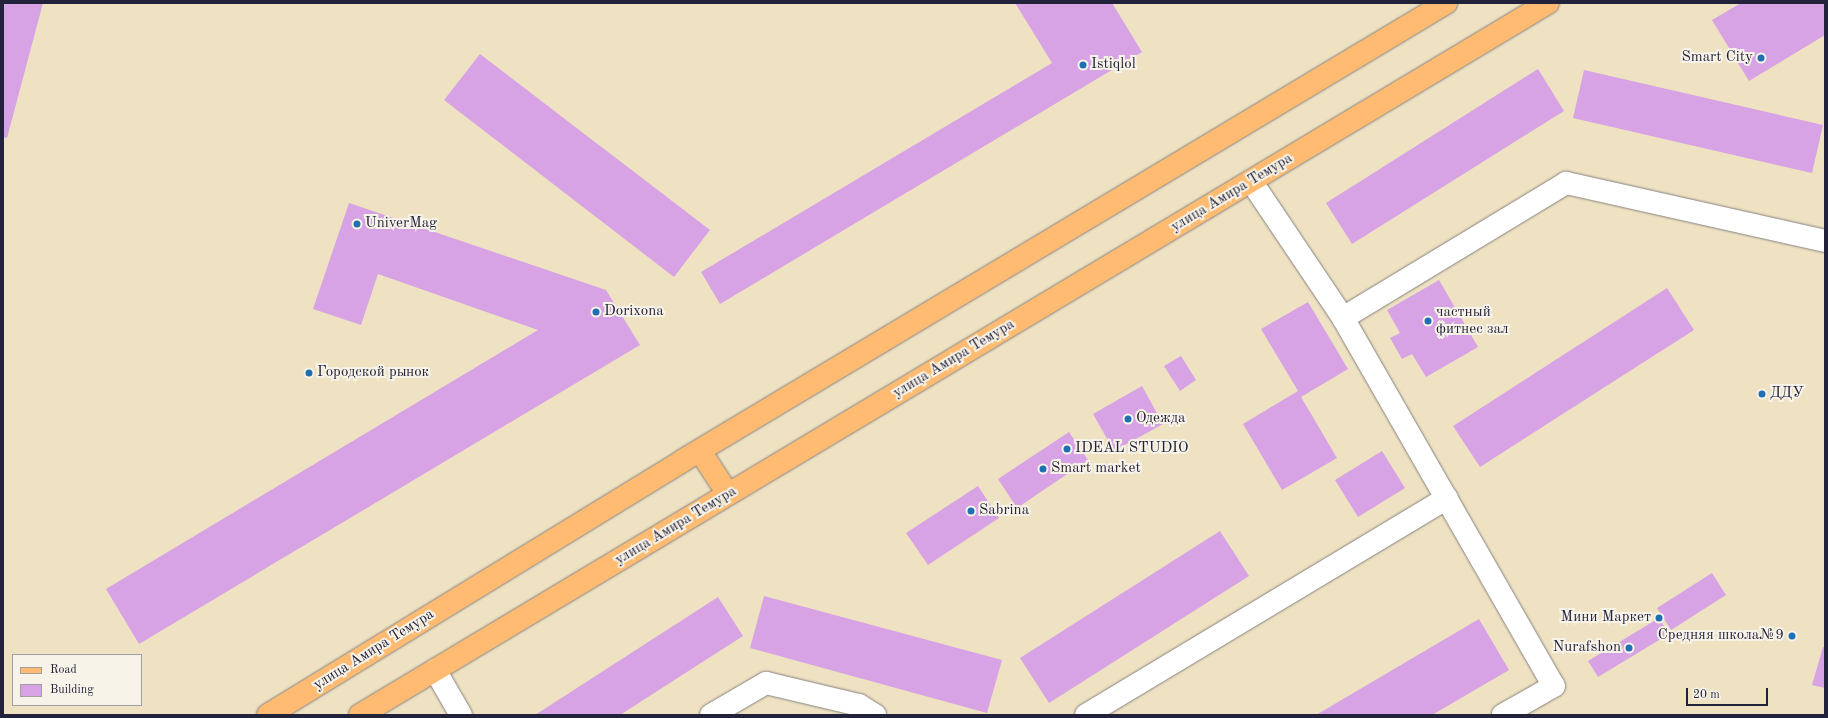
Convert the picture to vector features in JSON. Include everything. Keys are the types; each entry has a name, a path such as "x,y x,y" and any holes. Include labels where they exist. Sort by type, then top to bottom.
{"main road":[{"name":"улица Амира Темура","path":"268,715 700,451 1446,3"},
{"name":"улица Амира Темура","path":"360,715 1548,3"},
{"path":"700,451 728,494"}],"lane":[{"path":"1251,181 1343,318 1554,686 1503,715"},
{"path":"1343,318 1566,183 1825,241"},
{"path":"1086,715 1447,498"},
{"path":"435,670 461,715"},
{"path":"711,715 766,683 859,705 875,715"}],"building":[{"path":"3,3 43,3 7,138 3,137"},
{"path":"1015,3 1112,3 1142,52 720,304 701,272 1052,63"},
{"name":"Smart City","path":"1741,3 1825,3 1825,35 1749,81 1712,20"},
{"path":"480,54 710,230 674,277 444,100"},
{"path":"1538,69 1564,111 1352,244 1326,203"},
{"path":"1584,70 1823,125 1812,173 1573,118"},
{"path":"349,203 606,290 640,345 139,644 106,589 538,330 378,274 361,325 313,309"},
{"name":"частный фитнес зал","path":"1439,280 1478,347 1426,377 1412,354 1402,359 1390,338 1400,333 1387,310"},
{"path":"1667,288 1694,330 1480,467 1453,426"},
{"path":"1308,302 1348,369 1301,397 1337,458 1282,490 1243,424 1298,391 1261,329"},
{"path":"1181,356 1196,380 1180,391 1164,366"},
{"name":"Одежда","path":"1142,386 1163,424 1114,451 1093,414"},
{"name":"Smart market","path":"1069,432 1088,460 1017,508 998,479"},
{"path":"1382,451 1405,488 1358,517 1335,480"},
{"path":"978,486 999,518 928,565 906,533"},
{"path":"1220,531 1249,576 1049,703 1020,658"},
{"path":"1712,573 1726,595 1671,630 1657,608"},
{"path":"764,596 1002,660 987,713 750,648"},
{"path":"718,597 743,636 620,715 535,715"},
{"name":"Nurafshon","path":"1659,618 1669,634 1598,677 1588,661"},
{"path":"1479,619 1509,670 1432,715 1316,715"},
{"path":"1823,647 1825,648 1825,688 1812,685"}],"place":[{"name":"Smart City","path":"1761,58"},
{"name":"Istiqlol","path":"1083,65"},
{"name":"UniverMag","path":"357,224"},
{"name":"Dorixona","path":"596,312"},
{"name":"частный фитнес зал","path":"1428,321"},
{"name":"Городской рынок","path":"309,373"},
{"name":"ДДУ","path":"1762,394"},
{"name":"Одежда","path":"1128,419"},
{"name":"IDEAL STUDIO","path":"1067,449"},
{"name":"Smart market","path":"1043,469"},
{"name":"Sabrina","path":"971,511"},
{"name":"Мини Маркет","path":"1659,618"},
{"name":"Средняя школа№9","path":"1792,636"},
{"name":"Nurafshon","path":"1629,648"}]}
